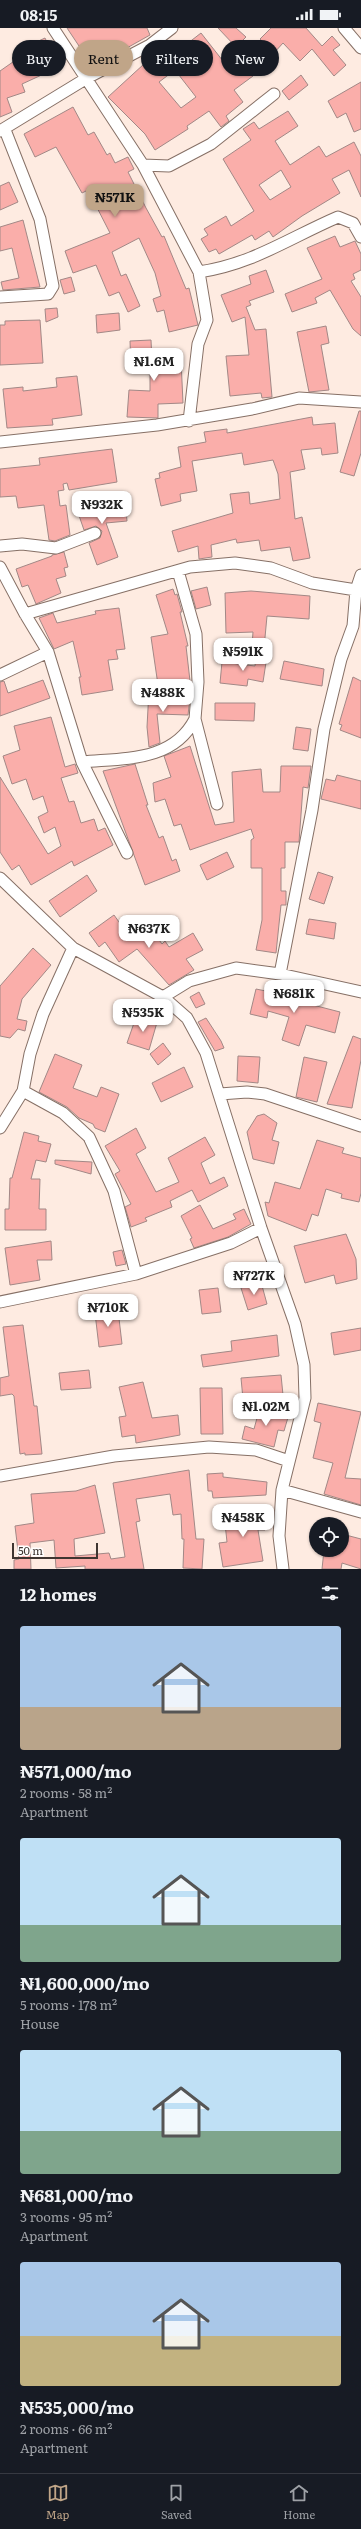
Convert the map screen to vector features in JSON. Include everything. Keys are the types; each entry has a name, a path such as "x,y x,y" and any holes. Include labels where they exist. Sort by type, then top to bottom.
{"street":[{"path":"53,28 143,165 199,272 207,320 198,344 189,420"},
{"path":"0,296 48,294 53,286 40,219 2,131 87,78 150,45 172,28"},
{"path":"344,28 361,48"},
{"path":"143,165 169,166 211,144 274,94"},
{"path":"199,272 241,263 272,251 338,217 353,223 361,237"},
{"path":"0,442 189,420 299,398 361,402"},
{"path":"0,546 22,544 56,548 95,533"},
{"path":"24,614 178,572 190,567 235,563 271,568 312,583 356,590"},
{"path":"0,567 24,614 48,652 82,762 127,853"},
{"path":"178,572 196,634 198,682 196,719 217,804"},
{"path":"280,974 312,810 324,729 341,659 353,626 356,590 361,575"},
{"path":"0,675 48,652"},
{"path":"82,762 154,755 187,734 196,719"},
{"path":"0,878 73,948 163,997 187,1018 206,1053 261,1228 295,1324 304,1365 306,1398 282,1490 279,1536 283,1569"},
{"path":"0,1128 23,1091 30,1054 43,1014 73,948"},
{"path":"163,997 189,981 236,968 280,974 361,992"},
{"path":"23,1091 63,1113 89,1137 114,1191 136,1274"},
{"path":"220,1094 247,1092 265,1094 361,1126"},
{"path":"0,1302 136,1274 231,1243 261,1228"},
{"path":"0,1476 114,1456 201,1448 256,1450 289,1460"},
{"path":"282,1490 361,1512"}],"building":[{"path":"67,28 147,28 150,35 133,45 133,40 75,40"},
{"path":"218,28 236,28 246,37 243,40 229,40"},
{"path":"271,28 306,28 322,46 332,36 340,45 333,50 346,65 334,76 312,49 300,61 283,43 279,47 279,40 260,39"},
{"path":"201,33 206,40 192,40"},
{"path":"213,48 221,59 221,76 253,76 234,90 243,102 226,116 229,121 221,127 209,111 187,126 188,129 155,150 145,134 108,97 131,76 133,76 133,74 141,67 141,76 167,76 159,82 181,108 196,97 180,76 213,76"},
{"path":"12,63 12,76 39,76 22,84 25,92 7,98 12,112 0,117 0,71"},
{"path":"301,75 308,85 289,100 282,91"},
{"path":"361,82 361,129 354,132 346,113 337,118 328,101"},
{"path":"73,107 88,135 94,132 107,155 110,153 115,163 128,157 134,169 128,172 162,237 164,236 186,289 189,288 198,325 169,332 164,310 157,312 153,299 161,296 155,273 139,238 112,252 121,276 126,274 140,306 128,312 119,292 109,296 96,265 73,273 65,251 110,233 88,190 82,193 56,147 35,157 24,134"},
{"path":"288,111 298,126 275,141 290,165 319,146 326,157 354,142 361,156 361,197 349,170 332,179 340,193 302,216 273,237 269,231 255,240 252,235 219,254 216,249 209,252 201,239 208,235 204,229 226,216 231,226 254,211 223,159 251,140 243,129 254,122 259,129","holes":["281,170 291,187 270,200 259,185"]},
{"path":"9,182 18,202 0,210 0,186"},
{"path":"23,220 40,287 3,290 1,282 19,278 12,248 0,251 0,227"},
{"path":"335,236 340,247 355,241 361,254 361,270 353,274 355,279 351,281 361,297 361,336 353,329 330,290 315,298 317,303 292,312 285,294 322,279 307,248"},
{"path":"266,270 274,292 249,301 251,305 246,307 255,330 266,329 272,397 262,398 261,393 230,396 226,356 249,355 245,317 232,322 221,295 251,284 249,276"},
{"path":"71,277 75,291 64,294 60,280"},
{"path":"57,308 58,317 46,322 45,309"},
{"path":"119,313 120,330 97,333 96,315"},
{"path":"40,320 43,363 0,365 0,325 5,325 5,321"},
{"path":"326,326 329,343 321,345 329,390 309,392 297,332"},
{"path":"151,340 152,361 181,360 183,403 158,404 158,418 127,417 129,390 150,391 150,367 131,368 130,341"},
{"path":"77,376 82,415 52,419 53,425 7,428 3,389 23,387 23,391 57,387 56,378"},
{"path":"359,411 361,411 361,453 354,476 340,472"},
{"path":"312,417 313,425 335,423 338,453 322,455 321,448 301,450 305,469 290,472 295,519 302,517 310,558 293,561 290,547 261,551 259,540 237,543 236,539 211,545 212,557 199,559 198,546 178,552 172,531 233,513 230,494 249,492 250,504 280,499 278,474 273,460 244,465 242,453 192,461 197,491 180,494 181,501 161,506 155,479 160,478 159,473 181,467 178,447 206,442 204,432 227,429 227,433"},
{"path":"112,449 117,482 69,490 67,483 63,484 64,490 58,491 60,506 66,505 70,535 55,541 49,540 44,505 18,508 16,496 0,497 0,469 40,465 39,458"},
{"path":"125,499 127,521 106,523 118,557 97,565 89,543 100,538 102,531 96,526 84,530 75,504"},
{"path":"64,552 68,567 64,568 66,576 56,579 61,593 36,604 28,585 22,587 16,569"},
{"path":"207,587 211,605 196,609 191,591"},
{"path":"173,589 175,595 177,594 182,612 180,612 188,646 186,646 190,681 158,685 151,637 168,634 156,595"},
{"path":"251,591 310,596 309,619 267,616 264,648 252,646 253,632 226,633 225,593"},
{"path":"119,608 125,649 116,650 118,659 108,660 113,690 82,695 79,677 81,677 73,641 54,649 39,618 53,613 57,623 96,614 95,611"},
{"path":"256,654 267,656 263,682 248,679 247,686 220,683 222,662 255,666"},
{"path":"284,661 324,669 322,686 280,679"},
{"path":"353,677 361,681 361,738 340,730 342,725 339,724"},
{"path":"43,680 50,698 0,716 0,682 4,681 8,693"},
{"path":"149,690 154,690 154,697 190,698 188,715 157,714 160,743 149,747 147,727"},
{"path":"215,703 255,703 254,721 215,720"},
{"path":"51,717 65,767 75,764 78,773 61,778 69,802 74,801 81,823 94,819 98,831 105,828 113,845 74,866 72,861 31,885 19,865 12,870 0,852 0,777 48,854 61,846 55,827 44,833 38,817 48,812 43,796 33,800 26,779 12,784 3,756 20,750 14,726"},
{"path":"296,727 311,729 308,751 293,749"},
{"path":"190,746 215,825 234,822 232,772 261,769 263,792 280,792 281,766 311,766 308,788 303,787 299,842 285,842 285,868 281,868 281,891 286,891 286,905 281,905 276,953 256,950 262,920 262,868 251,868 251,840 254,838 251,829 190,850 181,824 174,826 165,799 155,802 153,783 171,777 164,756"},
{"path":"135,764 148,805 146,805 159,838 163,836 172,861 176,859 180,871 145,885 103,771"},
{"path":"337,775 361,781 361,809 321,799 326,779 335,781"},
{"path":"227,852 234,867 207,880 200,865"},
{"path":"318,872 333,877 324,904 309,899"},
{"path":"87,875 97,891 60,917 49,901"},
{"path":"114,915 131,939 149,926 162,944 165,941 169,947 193,933 203,950 186,959 194,970 169,985 137,949 119,962 105,942 99,947 89,933"},
{"path":"309,919 336,923 334,939 306,934"},
{"path":"33,948 51,965 22,999 17,1019 27,1021 25,1031 18,1029 10,1038 0,1036 0,986"},
{"path":"256,989 290,996 292,993 305,996 303,1001 309,1004 340,1012 335,1033 306,1025 299,1046 282,1040 289,1017 268,1011 267,1018 250,1014"},
{"path":"199,992 205,1004 196,1008 190,997"},
{"path":"149,1016 158,1019 149,1050 127,1043 134,1023"},
{"path":"206,1018 224,1048 215,1051 198,1022"},
{"path":"353,1036 361,1039 361,1060 352,1108 327,1104"},
{"path":"163,1043 171,1054 158,1065 150,1054"},
{"path":"55,1054 82,1065 73,1088 97,1097 101,1087 119,1094 105,1132 95,1128 93,1124 79,1118 67,1107 39,1092"},
{"path":"238,1056 260,1057 258,1083 237,1081"},
{"path":"304,1057 327,1062 317,1102 296,1097"},
{"path":"184,1067 193,1087 161,1102 152,1083"},
{"path":"264,1114 277,1123 272,1140 279,1142 274,1164 253,1159 247,1132 257,1116"},
{"path":"136,1128 146,1148 136,1154 156,1192 179,1182 168,1158 205,1137 215,1155 201,1163 210,1184 224,1177 228,1186 198,1202 192,1190 170,1201 172,1207 145,1218 147,1221 131,1227 125,1207 131,1204 115,1174 120,1171 105,1146"},
{"path":"24,1132 39,1136 38,1141 51,1144 46,1162 36,1160 31,1179 40,1179 39,1209 46,1209 46,1230 5,1230 5,1209 9,1209 10,1178 12,1178"},
{"path":"317,1140 344,1148 342,1153 361,1158 361,1193 359,1202 341,1198 342,1194 326,1189 318,1216 312,1214 306,1231 268,1216 265,1202 269,1203 275,1182 300,1189"},
{"path":"55,1160 92,1162 91,1174 55,1164"},
{"path":"200,1205 213,1229 236,1219 233,1214 244,1209 251,1224 228,1237 194,1248 190,1239 192,1238 181,1216"},
{"path":"346,1234 356,1259 357,1279 336,1284 334,1275 305,1283 294,1246"},
{"path":"51,1241 52,1260 37,1260 40,1280 10,1285 5,1248"},
{"path":"122,1250 126,1264 116,1266 113,1252"},
{"path":"261,1282 267,1304 248,1310 241,1288"},
{"path":"218,1288 221,1312 202,1314 199,1290"},
{"path":"118,1310 122,1344 99,1347 95,1313"},
{"path":"23,1325 34,1406 37,1406 42,1454 20,1454 14,1396 12,1394 0,1396 0,1378 9,1376 3,1327"},
{"path":"361,1328 361,1350 334,1355 331,1333"},
{"path":"277,1335 279,1356 203,1367 201,1355 232,1351 231,1341"},
{"path":"89,1370 91,1388 61,1390 59,1373"},
{"path":"281,1375 283,1395 243,1399 241,1378"},
{"path":"143,1382 152,1418 178,1415 180,1435 136,1443 135,1435 122,1437 119,1417 126,1416 119,1387"},
{"path":"200,1388 222,1388 223,1434 201,1434"},
{"path":"318,1403 361,1412 345,1478 361,1479 361,1505 324,1494 333,1463 313,1458 321,1423 314,1421"},
{"path":"260,1407 289,1414 284,1431 278,1430 274,1447 242,1439 245,1426 254,1429"},
{"path":"189,1470 196,1539 204,1539 202,1569 183,1568 184,1539 182,1539 181,1514 173,1515 170,1494 136,1499 140,1521 136,1522 144,1569 85,1569 85,1566 56,1568 54,1540 30,1543 31,1569 14,1569 14,1560 19,1559 15,1526 34,1523 31,1494 76,1491 95,1485 105,1533 74,1539 75,1556 109,1553 111,1559 125,1557 113,1483"},
{"path":"223,1473 223,1477 267,1482 266,1495 213,1498 212,1491 208,1491 207,1474"},
{"path":"263,1509 265,1530 258,1530 263,1561 223,1567 219,1543 227,1542 224,1514"},
{"path":"349,1536 361,1539 361,1569 342,1563 341,1569 322,1569 323,1557 349,1557"}]}
